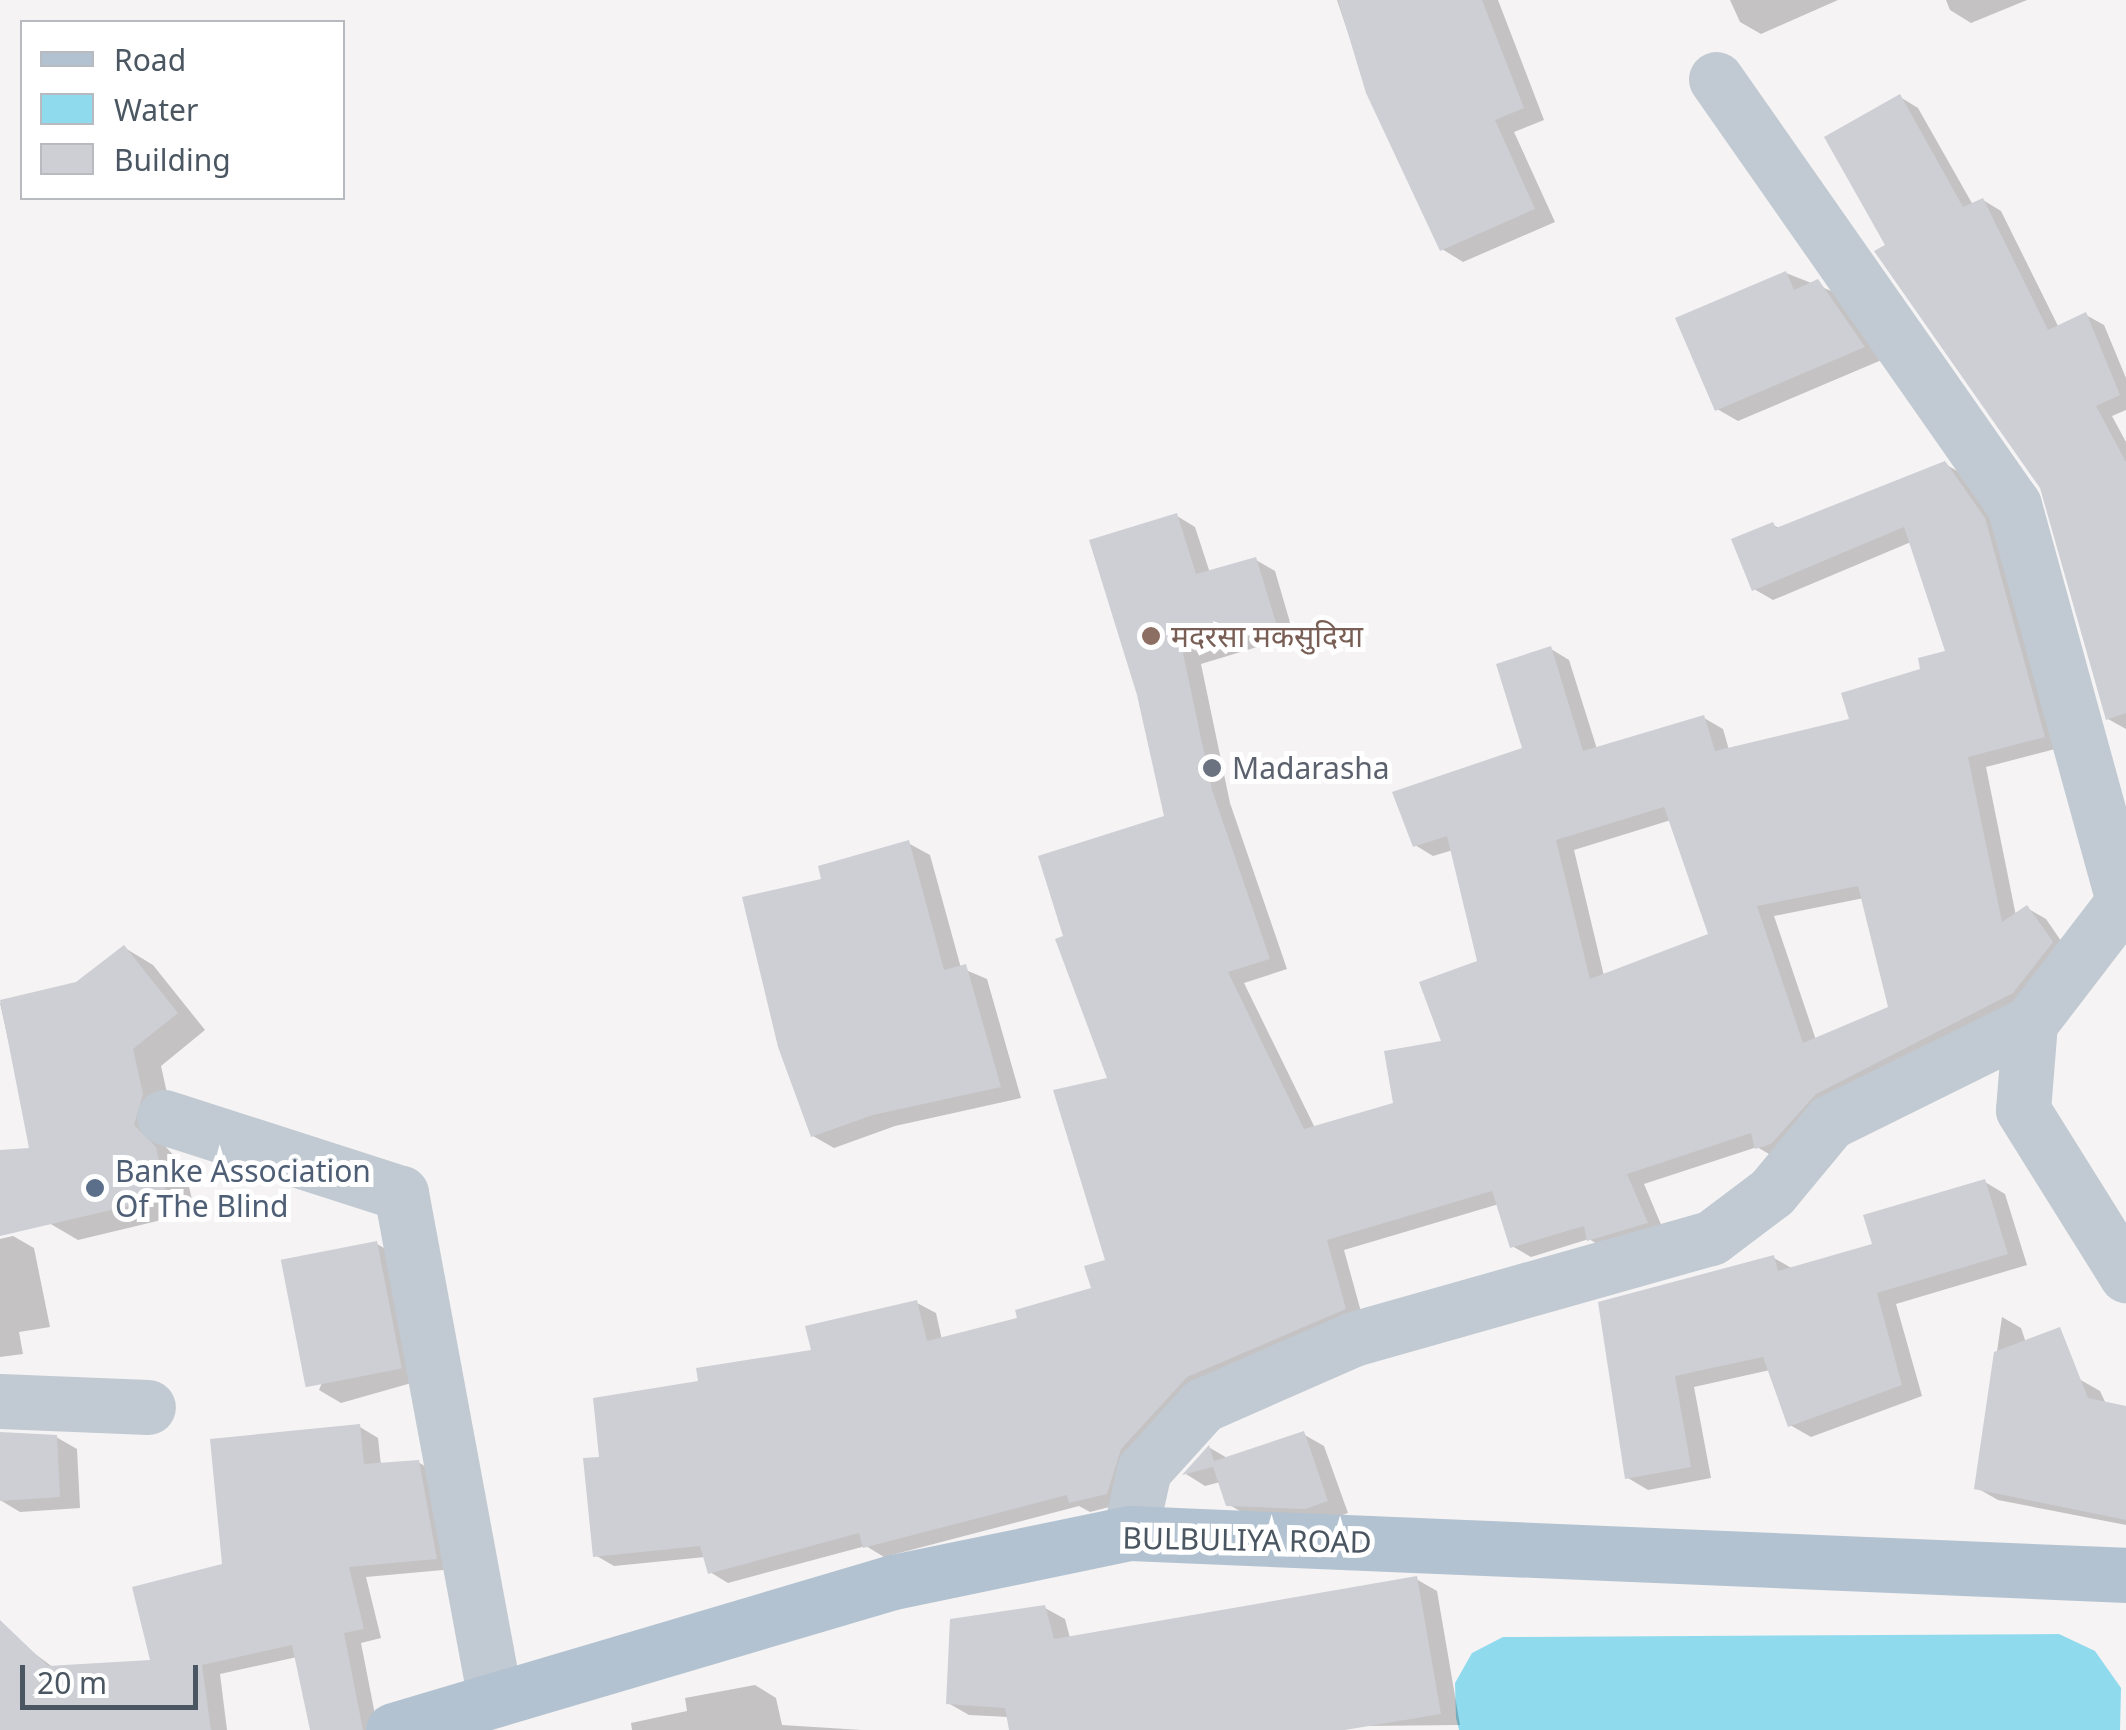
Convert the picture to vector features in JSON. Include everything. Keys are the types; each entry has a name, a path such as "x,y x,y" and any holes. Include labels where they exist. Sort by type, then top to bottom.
{"main road":[{"name":"BULBULIYA ROAD","path":"392,1730 894,1582 1130,1533 2126,1575"}],"street":[{"path":"1130,1533 1144,1470 1203,1405 1353,1339 1711,1238 1772,1192 1830,1122 2030,1023 2124,899 2014,505 1716,79"},
{"path":"2030,1023 2023,1110 2126,1275"},
{"path":"164,1118 401,1193 495,1700"},
{"path":"0,1401 148,1408"}],"water":[{"path":"2059,1634 2095,1651 2121,1688 2120,1730 1459,1730 1456,1718 1455,1683 1472,1653 1503,1637"}],"building":[{"path":"1338,0 1482,0 1524,108 1495,120 1535,209 1440,251 1366,93"},
{"path":"1900,94 1963,207 1983,198 2048,330 2086,312 2120,395 2096,406 2126,462 2126,713 2106,720 2040,488 1874,251 1885,245 1824,137"},
{"path":"1786,271 1794,290 1818,279 1865,347 1715,411 1675,318"},
{"path":"1945,461 1985,518 2045,737 1968,757 2002,922 2027,905 2053,942 2013,993 1816,1094 1771,1144 1755,1149 1751,1133 1627,1174 1648,1223 1587,1241 1584,1226 1510,1248 1492,1191 1327,1240 1346,1309 1187,1377 1121,1449 1107,1494 1069,1503 1067,1495 863,1548 859,1533 708,1574 700,1546 593,1557 583,1458 599,1457 593,1398 698,1381 696,1368 811,1350 805,1326 917,1300 927,1341 1017,1318 1015,1310 1091,1288 1084,1266 1105,1260 1053,1090 1107,1078 1055,939 1063,936 1038,856 1164,816 1137,695 1089,540 1177,513 1196,574 1256,557 1277,626 1183,653 1212,790 1270,959 1228,972 1304,1129 1393,1103 1384,1051 1441,1041 1419,982 1477,961 1447,836 1413,847 1392,792 1522,748 1496,664 1551,646 1583,751 1704,715 1715,751 1849,719 1841,693 1920,669 1918,658 1945,651 1904,527 1752,591 1731,539 1773,522 1776,528","holes":["1664,807 1708,934 1590,979 1556,840","1858,886 1888,1007 1803,1043 1757,906"]},
{"path":"909,840 944,970 966,964 1001,1087 873,1115 811,1137 778,1047 742,897 821,879 818,866"},
{"path":"124,945 178,1013 133,1049 143,1094 134,1125 156,1147 167,1197 0,1236 0,1150 29,1148 0,1000 76,982"},
{"path":"1985,1179 2008,1254 1877,1293 1902,1385 1788,1427 1763,1357 1675,1376 1691,1467 1625,1479 1598,1302 1774,1255 1778,1271 1872,1244 1863,1215"},
{"path":"377,1241 402,1369 306,1387 281,1260"},
{"path":"2060,1327 2088,1398 2126,1406 2126,1520 1974,1489 1994,1352"},
{"path":"360,1424 364,1464 419,1460 437,1559 349,1567 364,1629 344,1633 363,1730 310,1730 292,1645 202,1665 211,1730 0,1730 0,1620 48,1666 150,1660 132,1587 222,1564 210,1439"},
{"path":"1304,1431 1328,1501 1305,1509 1226,1506 1213,1467 1182,1475 1209,1445 1214,1461"},
{"path":"0,1432 57,1435 60,1497 0,1501"},
{"path":"1417,1576 1441,1714 1345,1730 1009,1730 1005,1708 946,1704 950,1619 1045,1605 1054,1639"}],"place":[{"name":"मदरसा मकसुदिया","path":"1151,636"},
{"name":"Madarasha","path":"1212,768"},
{"name":"Banke Association Of The Blind","path":"95,1188"}]}
